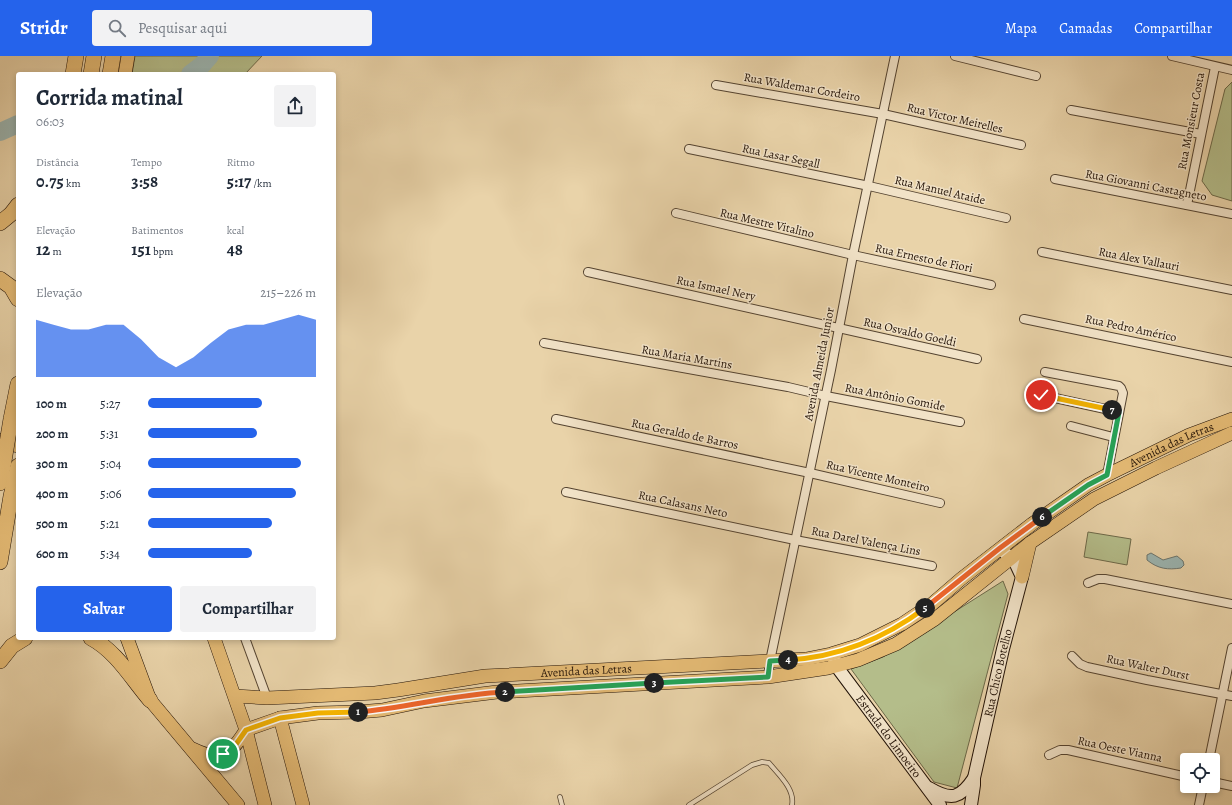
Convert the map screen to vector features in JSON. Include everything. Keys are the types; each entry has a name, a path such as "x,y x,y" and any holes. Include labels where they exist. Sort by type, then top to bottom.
{"highway":[{"path":"73,72 76,56"},
{"path":"91,72 94,56"},
{"path":"0,222 11,214 16,208"},
{"path":"0,279 11,287 16,296"},
{"path":"0,483 16,396"},
{"path":"0,432 16,435"},
{"path":"0,441 16,445"},
{"path":"0,562 16,477"},
{"path":"0,660 12,646 21,640"},
{"path":"93,640 106,648 117,659 150,700"}],"main road":[{"path":"125,72 128,56"},
{"path":"1229,420 1214,432 1218,437 1231,434"},
{"name":"Avenida das Letras","path":"234,696 267,698 383,692 486,676 806,659 831,654 872,640 914,617 1000,548 1088,485 1189,435 1229,420"},
{"name":"Avenida das Letras","path":"246,730 280,718 318,713 382,710 452,697 497,692 768,677 836,667 858,660 896,644 923,627 1030,543 1094,499 1149,471 1231,434"},
{"path":"1022,576 1030,543"},
{"path":"1000,548 1011,558 1022,576"},
{"name":"Rua Chico Botelho","path":"970,805 974,778 1003,649 1022,576"},
{"path":"128,640 150,700 238,805"},
{"path":"215,640 246,730 265,805"},
{"name":"Estrada do Limoeiro","path":"831,654 836,667 940,805"},
{"path":"280,718 303,805"},
{"path":"189,746 205,755 211,756 229,752 241,739 246,730"},
{"path":"926,786 939,794 952,796 963,792 974,778"}],"street":[{"name":"Avenida Almeida Junior","path":"768,677 770,661 826,396 853,255 869,186 895,56"},
{"path":"955,56 1036,76"},
{"path":"1172,56 1232,70"},
{"name":"Rua Monsieur Costa","path":"1187,205 1215,67"},
{"name":"Rua Waldemar Cordeiro","path":"716,84 883,114"},
{"path":"1071,110 1201,134"},
{"name":"Rua Victor Meirelles","path":"883,114 1021,145"},
{"name":"Rua Lasar Segall","path":"689,149 869,186"},
{"name":"Rua Giovanni Castagneto","path":"1055,179 1232,214"},
{"name":"Rua Manuel Ataide","path":"869,186 1006,218"},
{"name":"Rua Mestre Vitalino","path":"676,213 853,255"},
{"name":"Rua Alex Vallauri","path":"1042,252 1232,290"},
{"name":"Rua Ernesto de Fiori","path":"853,255 991,285"},
{"name":"Rua Ismael Nery","path":"588,272 839,328"},
{"name":"Rua Pedro Américo","path":"1024,319 1232,362"},
{"name":"Rua Osvaldo Goeldi","path":"839,328 977,359"},
{"name":"Rua Maria Martins","path":"544,342 788,387 826,396"},
{"path":"1045,372 1119,386 1121,388 1123,393 1107,475"},
{"path":"1041,395 1119,412"},
{"name":"Rua Antônio Gomide","path":"826,396 960,422"},
{"name":"Rua Geraldo de Barros","path":"556,419 810,472"},
{"path":"1071,426 1114,437"},
{"name":"Rua Vicente Monteiro","path":"810,472 940,503"},
{"name":"Rua Calasans Neto","path":"566,492 795,540"},
{"name":"Rua Darel Valença Lins","path":"795,540 932,566"},
{"path":"1088,583 1098,579 1105,579 1232,604"},
{"path":"247,640 267,698"},
{"path":"1210,753 1232,648"},
{"name":"Rua Walter Durst","path":"1072,656 1080,664 1087,667 1232,696"},
{"name":"Rua Oeste Vianna","path":"1049,755 1060,750 1068,750 1180,775"},
{"path":"1220,783 1232,786"},
{"path":"1199,805 1202,793"}],"lane":[{"path":"689,805 752,765 762,762 769,763 787,786 793,797 792,805"},
{"path":"560,797 562,805"}],"green space":[{"path":"135,56 262,56 247,72 132,72"},
{"path":"1232,82 1232,201 1212,195 1202,181 1225,89"},
{"path":"1088,532 1131,539 1127,565 1084,557"},
{"path":"1003,581 1008,594 957,788 934,782 851,669 883,657"}],"water":[{"path":"1151,553 1163,560 1177,556 1183,561 1184,565 1181,568 1176,569 1159,567 1147,560 1147,555"}],"waterway":[{"path":"193,72 210,56"},
{"path":"0,132 16,125"}],"route":[{"path":"223,754 232,750 246,730 280,718 318,713 382,710 465,695 497,692 768,677 770,661 815,658 844,651 872,640 914,617 1032,524 1088,485 1107,475 1119,412 1041,395"}]}
